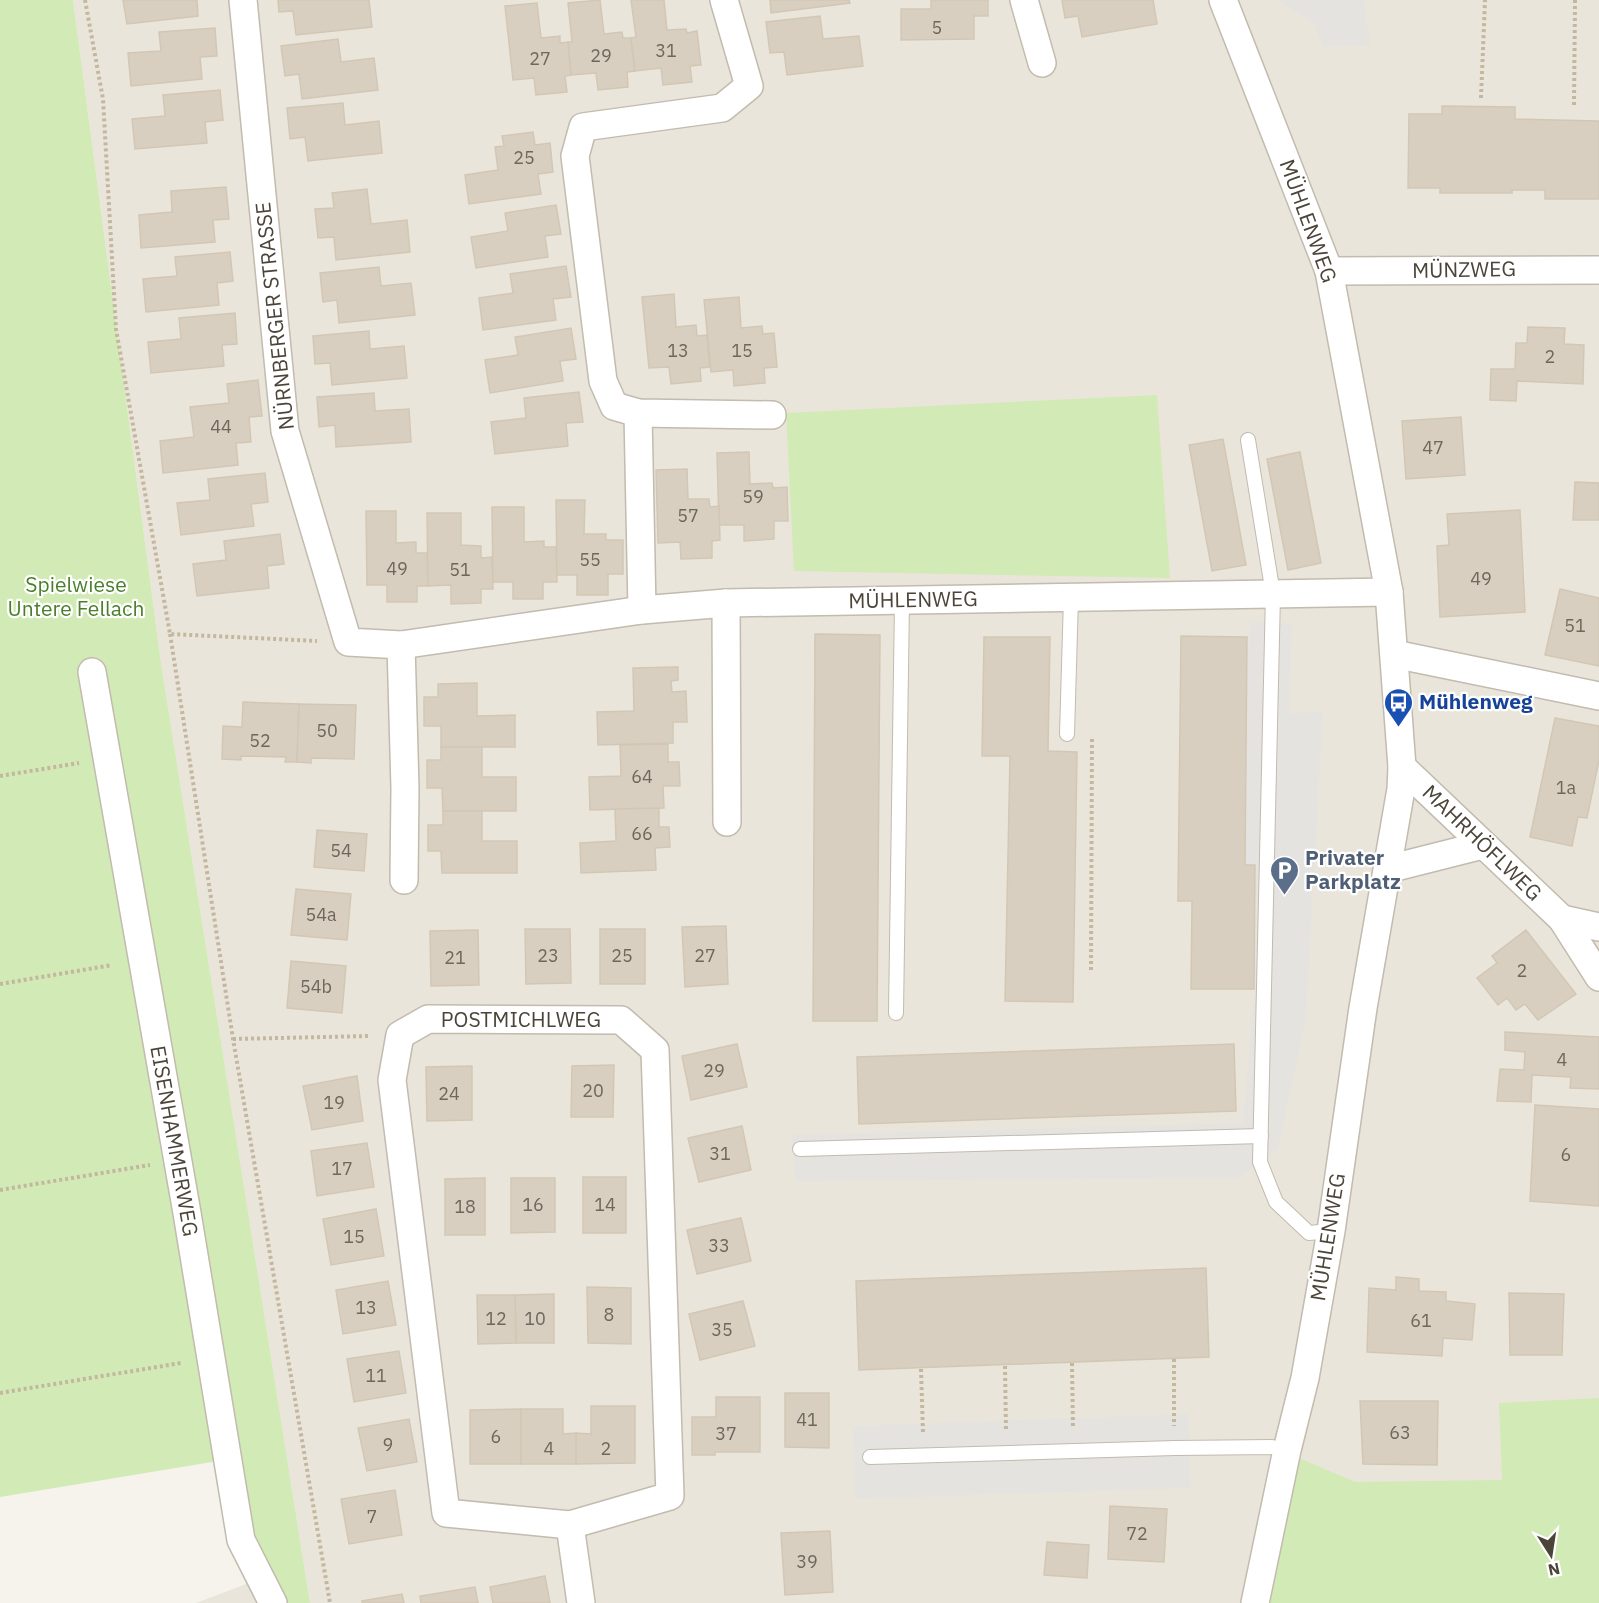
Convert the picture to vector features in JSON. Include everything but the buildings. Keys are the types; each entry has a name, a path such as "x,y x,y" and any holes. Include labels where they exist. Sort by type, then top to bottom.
{"street":[{"name":"NÜRNBERGER STRASSE","path":"243,0 285,431 348,642"},
{"path":"724,0 749,86 722,108 583,127 575,156 603,381 614,406 638,412 772,415"},
{"path":"1024,0 1042,63"},
{"name":"MÜHLENWEG","path":"1223,0 1329,271 1389,592 1402,767 1401,789 1363,1008 1331,1231 1305,1378 1287,1450 1255,1603"},
{"name":"MÜNZWEG","path":"1329,271 1599,270"},
{"path":"638,412 642,610"},
{"name":"MÜHLENWEG","path":"726,603 1389,592"},
{"path":"348,642 401,645 642,610 726,603 727,822"},
{"path":"401,645 405,788 404,880"},
{"path":"1394,654 1599,696"},
{"name":"EISENHAMMERWEG","path":"92,672 109,758 241,1540 273,1603"},
{"name":"MAHRHÖFLWEG","path":"1402,767 1562,919 1599,976"},
{"path":"1388,869 1483,846"},
{"path":"1562,919 1599,927"},
{"name":"POSTMICHLWEG","path":"428,1019 621,1020 655,1050 670,1496 570,1525 446,1513 392,1080 399,1035 428,1019"},
{"path":"570,1525 581,1603"}],"lane":[{"path":"1248,440 1273,594 1260,1162 1276,1202 1309,1233 1331,1231"},
{"path":"1067,734 1071,598"},
{"path":"896,1013 902,601"},
{"path":"800,1149 1261,1136"},
{"path":"870,1457 1174,1448 1272,1447 1287,1450"}],"path":[{"path":"85,0 103,99 116,329 170,634 233,1039 330,1603"},
{"path":"1481,98 1485,0"},
{"path":"1574,105 1575,0"},
{"path":"170,634 348,642"},
{"path":"1067,734 1092,735 1091,970"},
{"path":"0,777 109,758"},
{"path":"0,984 143,959"},
{"path":"233,1039 399,1035"},
{"path":"0,1190 177,1160"},
{"path":"0,1393 211,1358"},
{"path":"1174,1359 1174,1448"},
{"path":"1072,1363 1073,1451"},
{"path":"1005,1366 1006,1453"},
{"path":"921,1369 924,1455"}],"shaded area":[{"path":"73,0 1599,0 1599,1603 310,1603 161,663"},
{"path":"1278,0 1364,0 1370,45 1323,47 1314,23"},
{"name":"Privater Parkplatz","path":"1250,621 1292,624 1289,713 1323,712 1306,1018 1278,1149 1240,1178 796,1181 791,1135 1243,1123 1254,989 1255,866 1245,865 1246,692"},
{"path":"1188,1414 1191,1488 855,1499 853,1426"},
{"path":"246,1584 259,1603 196,1603"}],"green space":[{"name":"Spielwiese Untere Fellach","path":"0,0 73,0 161,663 310,1603 259,1603 246,1584 218,1461 0,1497"},
{"path":"1157,395 1170,578 794,571 786,413"},
{"path":"1599,1398 1599,1603 1259,1603 1285,1452 1355,1482 1502,1480 1499,1403"}],"place":[{"name":"Mühlenweg","path":"1398,728"},
{"name":"Privater Parkplatz","path":"1284,896"}]}
